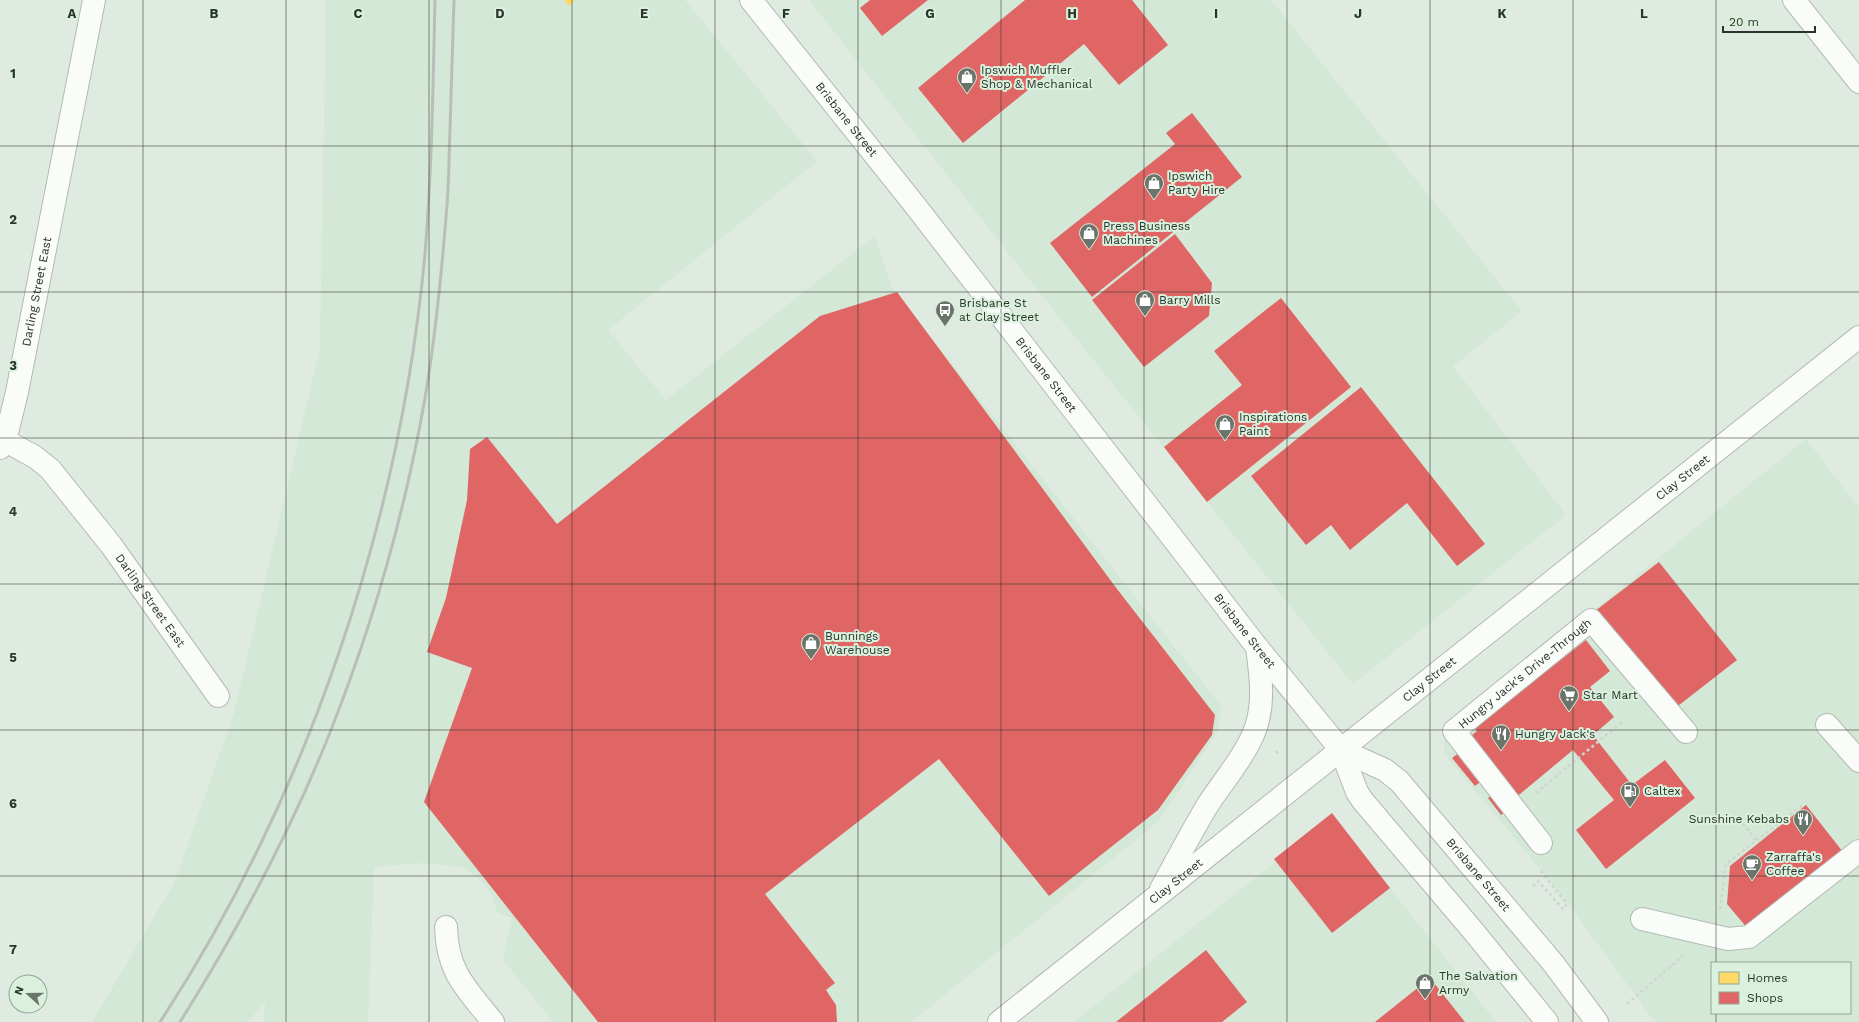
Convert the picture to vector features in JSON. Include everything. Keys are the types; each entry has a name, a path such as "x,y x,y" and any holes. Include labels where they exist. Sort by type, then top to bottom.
{"street":[{"name":"Darling Street East","path":"94,0 18,384 2,444 35,457 50,469 111,545 218,696"},
{"name":"Brisbane Street","path":"751,0 918,211 1257,647 1341,750 1357,792 1363,801 1474,932 1547,1022"},
{"path":"1794,0 1859,82"},
{"name":"Clay Street","path":"999,1022 1859,338"},
{"name":"Hungry Jack's Drive-Through","path":"1541,843 1454,731 1591,620 1686,732"},
{"path":"1157,897 1204,812 1245,750 1255,731 1259,720 1261,692 1257,647"},
{"path":"1827,725 1859,761"},
{"name":"Brisbane Street","path":"1341,750 1385,770 1399,781 1553,963 1598,1022"},
{"path":"1642,919 1728,939 1749,937 1859,851"},
{"path":"446,926 446,945 456,973 493,1022"}],"path":[{"path":"1522,818 1531,809 1527,800 1622,722"},
{"path":"1627,1004 1709,934 1718,923 1726,864 1804,804"},
{"path":"1739,819 1756,840"},
{"path":"1532,886 1538,880 1563,909 1567,904 1538,867"}],"shaded area":[{"path":"326,0 685,0 817,161 608,330 666,400 875,236 891,286 1221,706 1218,731 1159,821 911,1022 553,1022 503,960 512,918 497,913 492,895 478,878 462,867 423,863 374,867 368,1022 264,1022 265,1001 248,1022 92,1022 174,883 234,714 320,348"},
{"path":"809,0 1271,0 1522,311 1453,366 1566,515 1353,684 1062,321"},
{"path":"1806,439 1859,508 1859,1022 1655,1022 1563,897 1444,753 1444,731"},
{"path":"1333,816 1496,1022 1074,1022"}],"building: Homes":[{"path":"564,0 575,0 569,6"}],"building: Shops":[{"path":"870,0 928,0 882,36 860,8"},
{"path":"1025,0 1132,0 1168,45 1119,85 1084,44 963,143 918,88"},
{"path":"1192,113 1242,177 1092,297 1050,243 1175,144 1166,133"},
{"path":"1175,234 1212,283 1209,316 1144,367 1092,300"},
{"name":"Bunnings Warehouse","path":"897,292 1117,589 1215,715 1212,735 1158,810 1049,896 939,759 765,894 835,983 826,990 836,1005 837,1022 598,1022 424,802 472,668 427,652 446,598 467,500 470,449 487,437 557,524 820,316"},
{"path":"1281,298 1351,387 1207,502 1164,447 1242,385 1214,351"},
{"path":"1361,387 1485,544 1457,566 1407,503 1350,550 1331,525 1306,545 1251,476"},
{"path":"1659,562 1737,660 1674,709 1595,611"},
{"path":"1586,640 1610,671 1590,687 1614,717 1593,735 1632,785 1665,760 1695,798 1606,869 1576,830 1614,800 1573,750 1514,799 1517,802 1501,815 1488,798 1504,786 1493,772 1475,786 1452,758 1471,744 1467,739 1477,731 1466,718 1488,700 1497,710"},
{"path":"1806,805 1843,852 1748,929 1727,904 1730,866"},
{"path":"1332,813 1390,888 1332,933 1274,859"},
{"path":"1206,950 1247,1002 1222,1022 1116,1022"},
{"name":"The Salvation Army","path":"1430,978 1465,1022 1375,1022"}],"railway":[{"path":"160,1022 213,935 260,844 302,750 339,654 369,555 394,455 413,355 425,254 431,158 435,0"},
{"path":"180,1022 242,918 297,809 345,694 386,569 408,484 417,441 425,398 438,302 448,186 454,0"}],"place":[{"name":"Ipswich Muffler Shop & Mechanical","path":"967,94"},
{"name":"Ipswich Party Hire","path":"1154,200"},
{"name":"Press Business Machines","path":"1089,250"},
{"name":"Barry Mills","path":"1145,317"},
{"name":"Brisbane St at Clay Street","path":"945,327"},
{"name":"Inspirations Paint","path":"1225,441"},
{"name":"Bunnings Warehouse","path":"811,660"},
{"name":"Star Mart","path":"1569,712"},
{"name":"Hungry Jack's","path":"1501,751"},
{"name":"Caltex","path":"1630,808"},
{"name":"Sunshine Kebabs","path":"1803,836"},
{"name":"Zarraffa's Coffee","path":"1752,881"},
{"name":"The Salvation Army","path":"1425,1000"}]}
